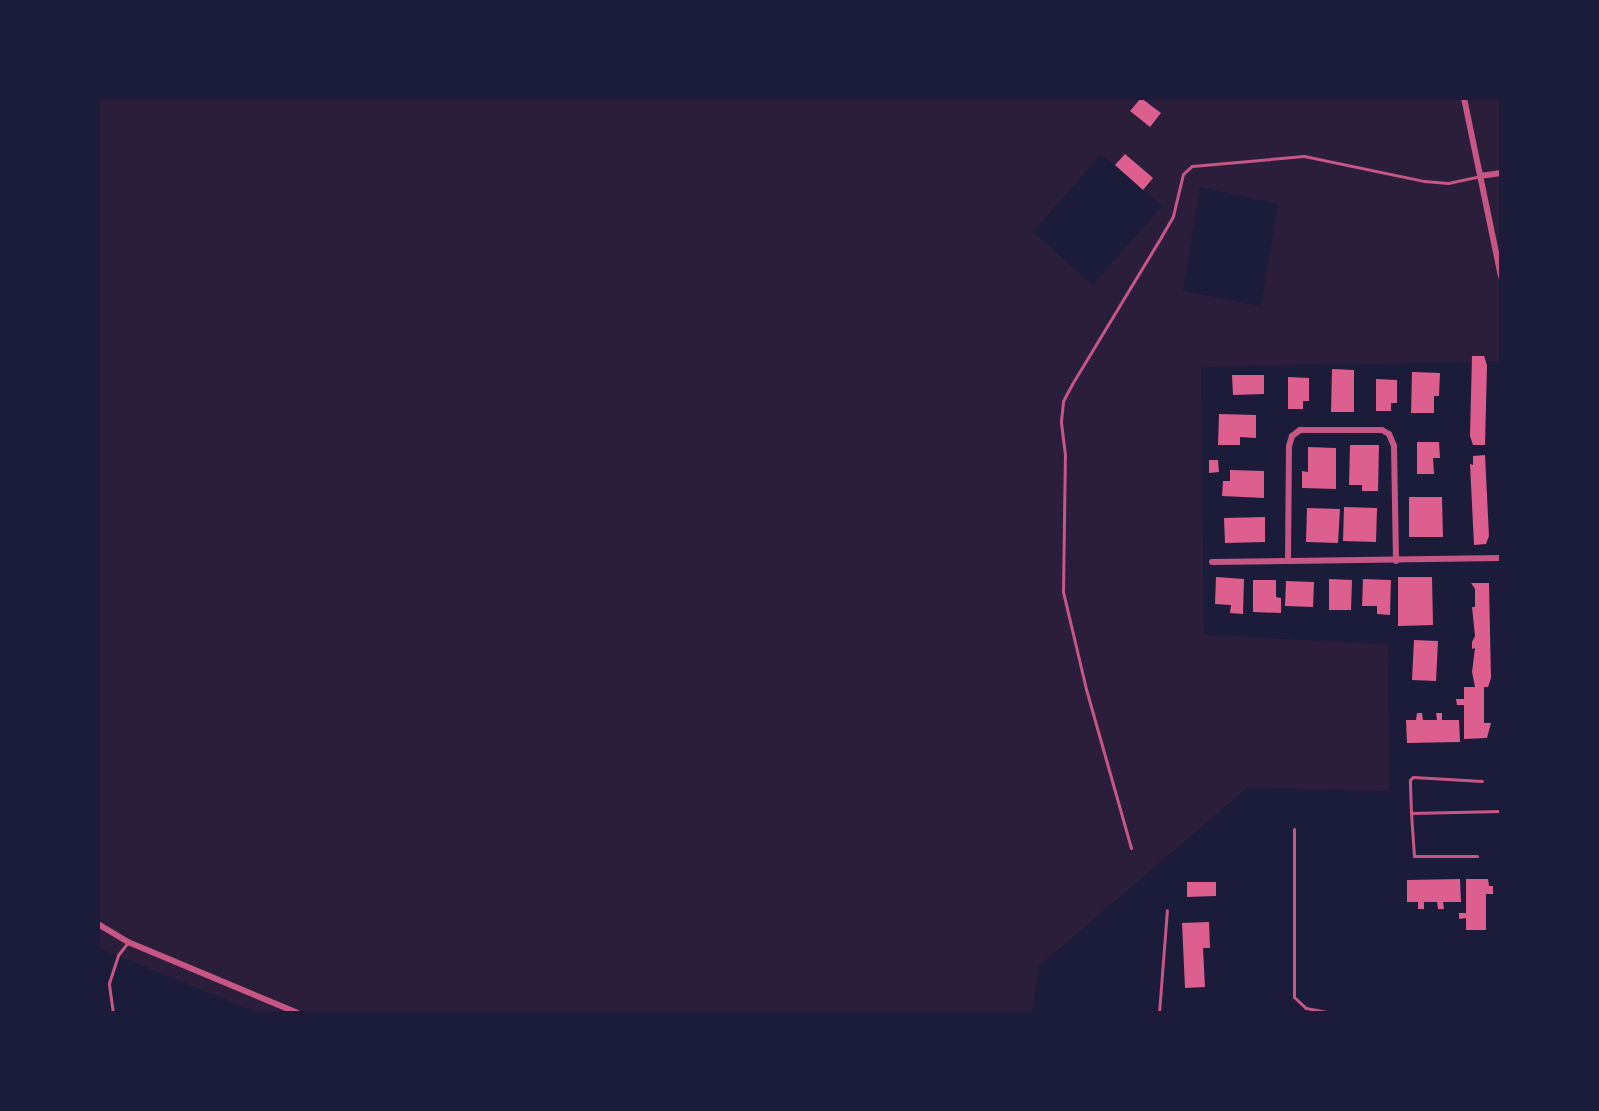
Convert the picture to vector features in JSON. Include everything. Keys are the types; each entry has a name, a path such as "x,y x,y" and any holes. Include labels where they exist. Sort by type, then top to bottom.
{"street":[{"path":"1464,98 1501,276"},
{"path":"1480,176 1501,173"},
{"path":"1288,560 1289,446 1292,436 1300,430 1382,430 1389,434 1394,446 1396,561"},
{"path":"1212,562 1501,558"},
{"path":"98,924 128,942 298,1013"}],"lane":[{"path":"1131,848 1086,689 1063,592 1063,401 1173,216 1183,174 1192,166 1304,156 1424,181 1448,183 1480,176"},
{"path":"1477,856 1414,856 1410,780 1413,777 1482,781"},
{"path":"1411,813 1501,811"},
{"path":"1294,829 1294,997 1306,1008 1331,1013"},
{"path":"1159,1013 1167,910"},
{"path":"113,1013 109,983 118,955 128,942"}],"shaded area":[{"path":"98,98 1501,98 1501,361 1201,367 1204,635 1388,644 1389,791 1247,788 1039,966 1032,1013 259,1013 98,948","holes":["1101,154 1162,206 1093,285 1033,232","1200,187 1278,204 1261,306 1183,291"]}],"building":[{"path":"1141,98 1161,113 1150,127 1130,111"},
{"path":"1125,154 1153,178 1143,190 1115,165"},
{"path":"1472,356 1484,356 1487,365 1485,445 1473,445 1470,436"},
{"path":"1332,369 1354,370 1354,412 1331,412"},
{"path":"1412,372 1440,373 1439,396 1434,396 1434,413 1411,413"},
{"path":"1232,375 1264,375 1264,394 1233,395"},
{"path":"1288,377 1309,378 1309,401 1303,401 1303,409 1288,409"},
{"path":"1376,379 1397,380 1397,403 1391,403 1391,411 1376,411"},
{"path":"1219,414 1256,415 1256,438 1240,437 1240,445 1218,445"},
{"path":"1417,442 1439,442 1440,458 1433,458 1434,474 1417,474"},
{"path":"1350,445 1379,445 1378,491 1362,491 1362,485 1349,485"},
{"path":"1308,447 1336,448 1336,489 1302,488 1302,471 1308,472"},
{"path":"1485,455 1489,536 1486,544 1474,545 1470,464 1473,465 1473,456"},
{"path":"1209,460 1218,460 1219,472 1209,473"},
{"path":"1230,470 1264,471 1264,498 1222,496 1223,481 1230,481"},
{"path":"1409,497 1442,497 1443,537 1409,537"},
{"path":"1344,507 1377,508 1376,542 1343,541"},
{"path":"1307,508 1340,509 1338,543 1306,542"},
{"path":"1265,517 1265,542 1225,543 1224,518"},
{"path":"1216,577 1244,579 1243,614 1230,613 1231,605 1215,604"},
{"path":"1398,577 1432,577 1433,625 1398,626"},
{"path":"1329,579 1352,580 1351,610 1329,610"},
{"path":"1363,579 1391,580 1390,615 1377,614 1377,606 1362,606"},
{"path":"1253,580 1276,580 1276,597 1281,598 1281,613 1253,612"},
{"path":"1286,581 1314,582 1313,607 1285,606"},
{"path":"1471,583 1489,583 1491,678 1488,687 1484,687 1484,723 1491,723 1487,738 1464,739 1464,705 1457,705 1456,699 1464,699 1464,687 1475,687 1472,672 1475,648 1472,649 1472,642 1475,636 1472,607 1475,607 1475,589"},
{"path":"1414,640 1438,641 1436,681 1412,680"},
{"path":"1417,713 1422,713 1423,720 1437,720 1436,713 1442,713 1442,720 1459,720 1460,742 1407,743 1406,720 1416,720"},
{"path":"1460,879 1461,902 1443,902 1444,909 1438,909 1437,902 1424,902 1424,909 1418,909 1418,902 1407,902 1407,880"},
{"path":"1466,879 1488,879 1489,886 1493,886 1493,894 1486,894 1486,930 1466,930 1466,918 1459,919 1459,913 1466,913"},
{"path":"1187,882 1216,882 1216,896 1187,897"},
{"path":"1209,922 1210,948 1203,948 1205,987 1185,988 1182,923"}]}
